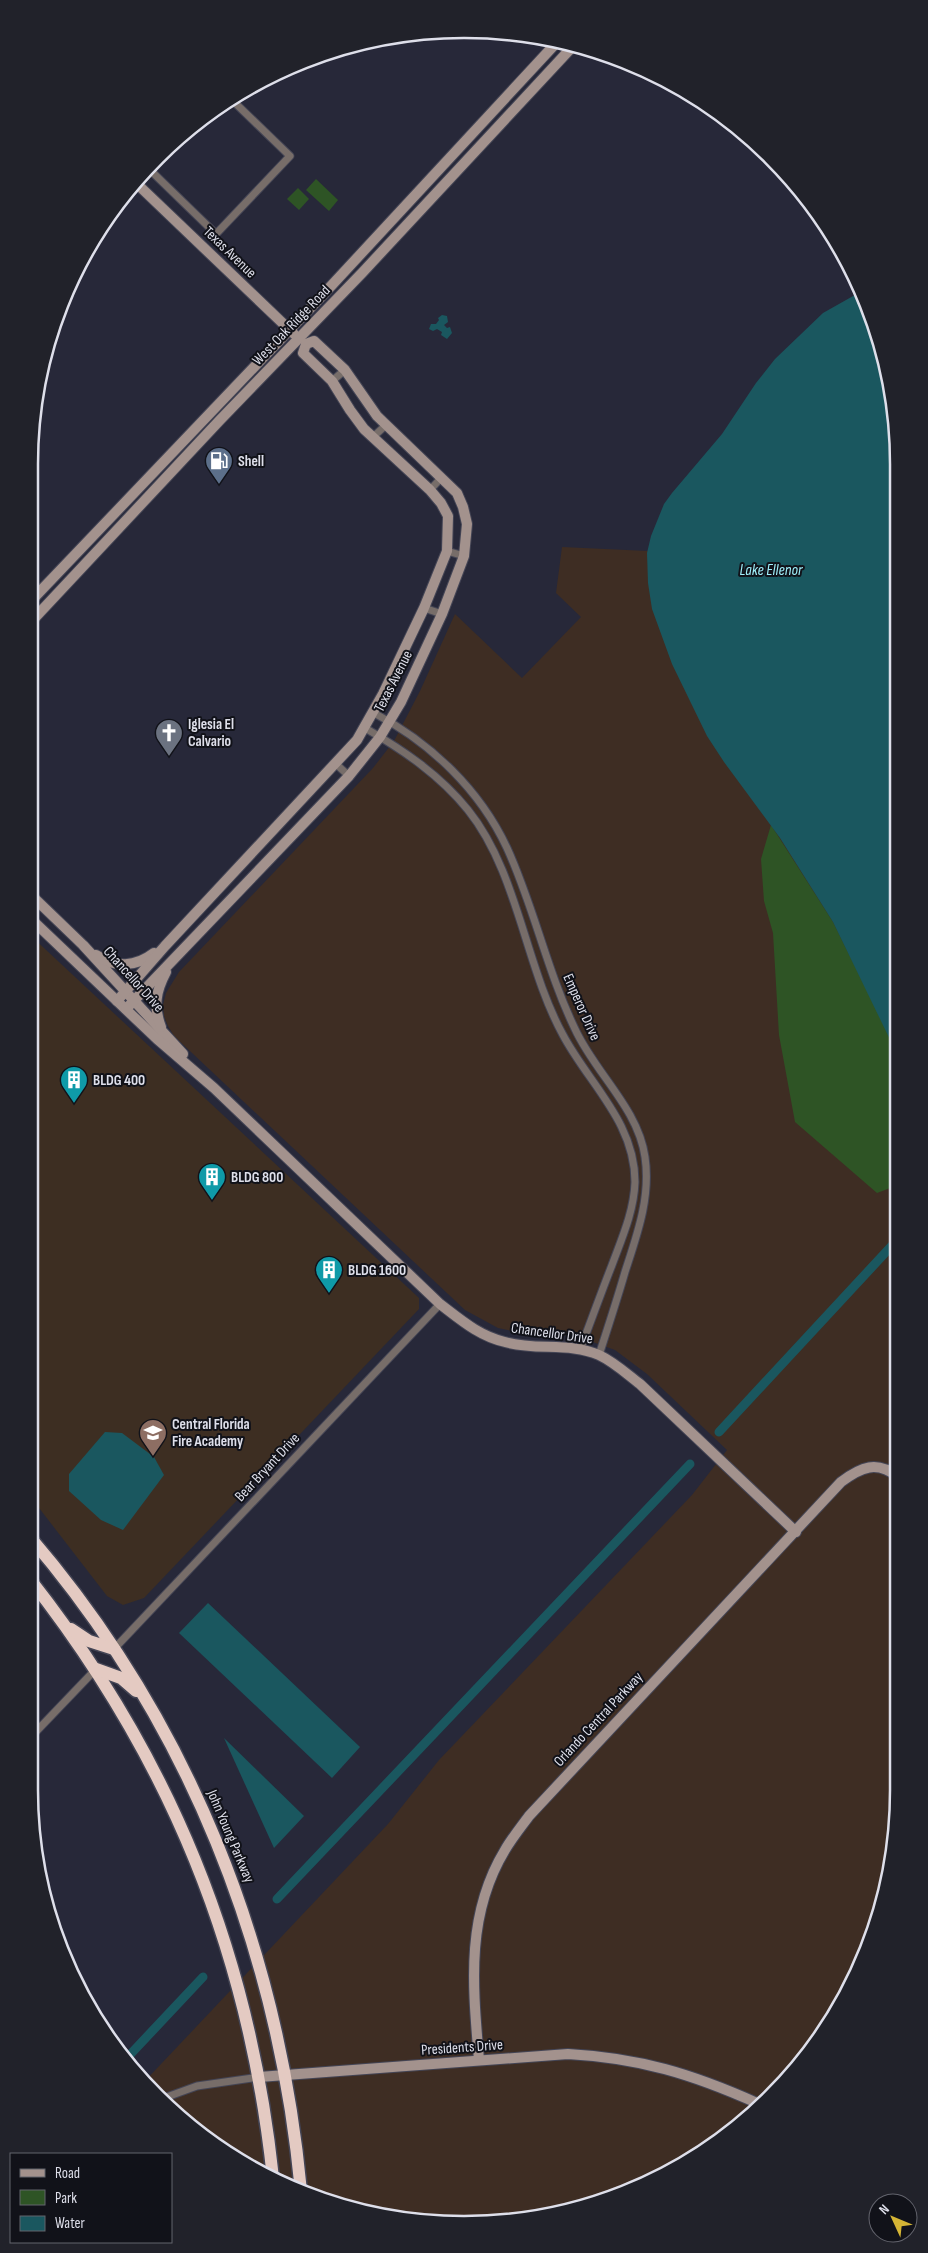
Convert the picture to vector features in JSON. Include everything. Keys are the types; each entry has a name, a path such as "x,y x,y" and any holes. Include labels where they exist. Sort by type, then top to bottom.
{"highway":[{"name":"John Young Parkway","path":"38,1547 64,1579 114,1649 144,1697 187,1775 230,1874 268,1992 286,2076 300,2183"},
{"path":"38,1590 96,1669 148,1758 198,1866 222,1932 236,1979 259,2077 272,2170"},
{"path":"65,1625 89,1641 114,1649"},
{"path":"96,1669 121,1678 144,1697"}],"street":[{"name":"West Oak Ridge Road","path":"38,593 289,329 552,47"},
{"path":"531,90 535,78 554,56 549,50"},
{"name":"West Oak Ridge Road","path":"38,614 302,341 391,240 568,51"},
{"path":"153,172 216,234 290,156 236,104"},
{"path":"391,240 394,228 426,193 424,185"},
{"name":"Texas Avenue","path":"117,1001 165,946 336,764 365,728 424,608 447,551 448,516 430,490 373,437 350,410 332,381 303,353 302,341 140,187"},
{"name":"Texas Avenue","path":"126,1009 349,776 380,736 390,721 442,614 464,556 467,536 463,507 457,494 442,477 386,424 366,402 344,370 314,341 302,341"},
{"path":"332,381 344,370"},
{"path":"373,437 386,424"},
{"path":"430,490 442,477"},
{"path":"106,542 106,533 120,516 116,510"},
{"path":"447,551 464,556"},
{"path":"424,608 442,614"},
{"name":"Emperor Drive","path":"374,713 390,721 427,748 450,768 487,813 507,848 575,1030 600,1074 632,1117 640,1135 645,1157 647,1182 644,1208 599,1355"},
{"name":"Emperor Drive","path":"365,728 416,761 446,785 468,810 483,832 509,890 555,1020 574,1054 614,1110 625,1130 631,1151 635,1180 632,1209 580,1350"},
{"path":"336,764 349,776"},
{"name":"Chancellor Drive","path":"38,902 126,991 214,1088"},
{"name":"Chancellor Drive","path":"38,926 157,1039 214,1088 440,1304 465,1324 485,1336 530,1346 580,1350 599,1355 619,1367 640,1384 796,1532"},
{"path":"83,946 104,961 131,965 147,958 165,946"},
{"path":"163,1033 156,1015 155,998 159,984 171,962"},
{"name":"Bear Bryant Drive","path":"114,1649 440,1304"},
{"name":"Orlando Central Parkway","path":"479,2060 473,1963 477,1926 488,1887 505,1851 529,1816 841,1482 857,1470 872,1467 890,1470"},
{"path":"38,1730 96,1669"},
{"name":"Presidents Drive","path":"168,2096 196,2086 259,2077 568,2054 608,2056 690,2075 754,2102"}],"shaded area":[{"path":"562,547 691,553 890,963 890,1817 887,1845 876,1899 868,1926 847,1978 819,2026 802,2049 766,2091 745,2110 701,2144 653,2172 601,2193 574,2201 520,2212 464,2216 436,2215 408,2212 354,2201 327,2193 275,2172 227,2144 204,2127 162,2091 149,2077 388,1824 439,1760 692,1495 727,1450 647,1374 615,1350 576,1336 521,1333 498,1328 465,1310 174,1036 164,1016 163,1005 166,993 179,972 373,768 394,741 420,691 455,614 522,678 581,617 556,593"},
{"path":"38,942 419,1298 419,1309 144,1598 123,1605 107,1596 38,1507"}],"green space":[{"path":"316,179 338,200 329,211 306,190"},
{"path":"298,188 309,199 299,210 287,199"},
{"path":"771,825 833,922 890,1037 890,1188 877,1193 795,1122 779,1035 773,933 764,901 761,859"}],"water":[{"name":"Lake Ellenor","path":"855,295 876,354 887,408 890,436 890,1040 833,922 780,838 707,736 672,664 652,609 648,583 647,553 651,536 664,504 722,434 756,383 775,359 823,313"},
{"path":"442,315 447,316 448,322 444,325 447,328 450,327 452,333 447,339 437,329 433,331 429,329 431,324 436,324 439,320 438,318"},
{"path":"105,1432 122,1433 154,1457 164,1475 123,1530 101,1520 69,1491 69,1474"},
{"path":"208,1603 360,1747 332,1778 179,1633"},
{"path":"224,1738 304,1816 274,1848"}],"waterway":[{"path":"719,1432 890,1248"},
{"path":"277,1899 690,1464"},
{"path":"130,2054 203,1977"}],"place":[{"name":"Shell","path":"219,485"},
{"name":"Iglesia El Calvario","path":"169,757"},
{"name":"BLDG 400","path":"74,1104"},
{"name":"BLDG 800","path":"212,1201"},
{"name":"BLDG 1600","path":"329,1294"},
{"name":"Central Florida Fire Academy","path":"153,1457"}]}
